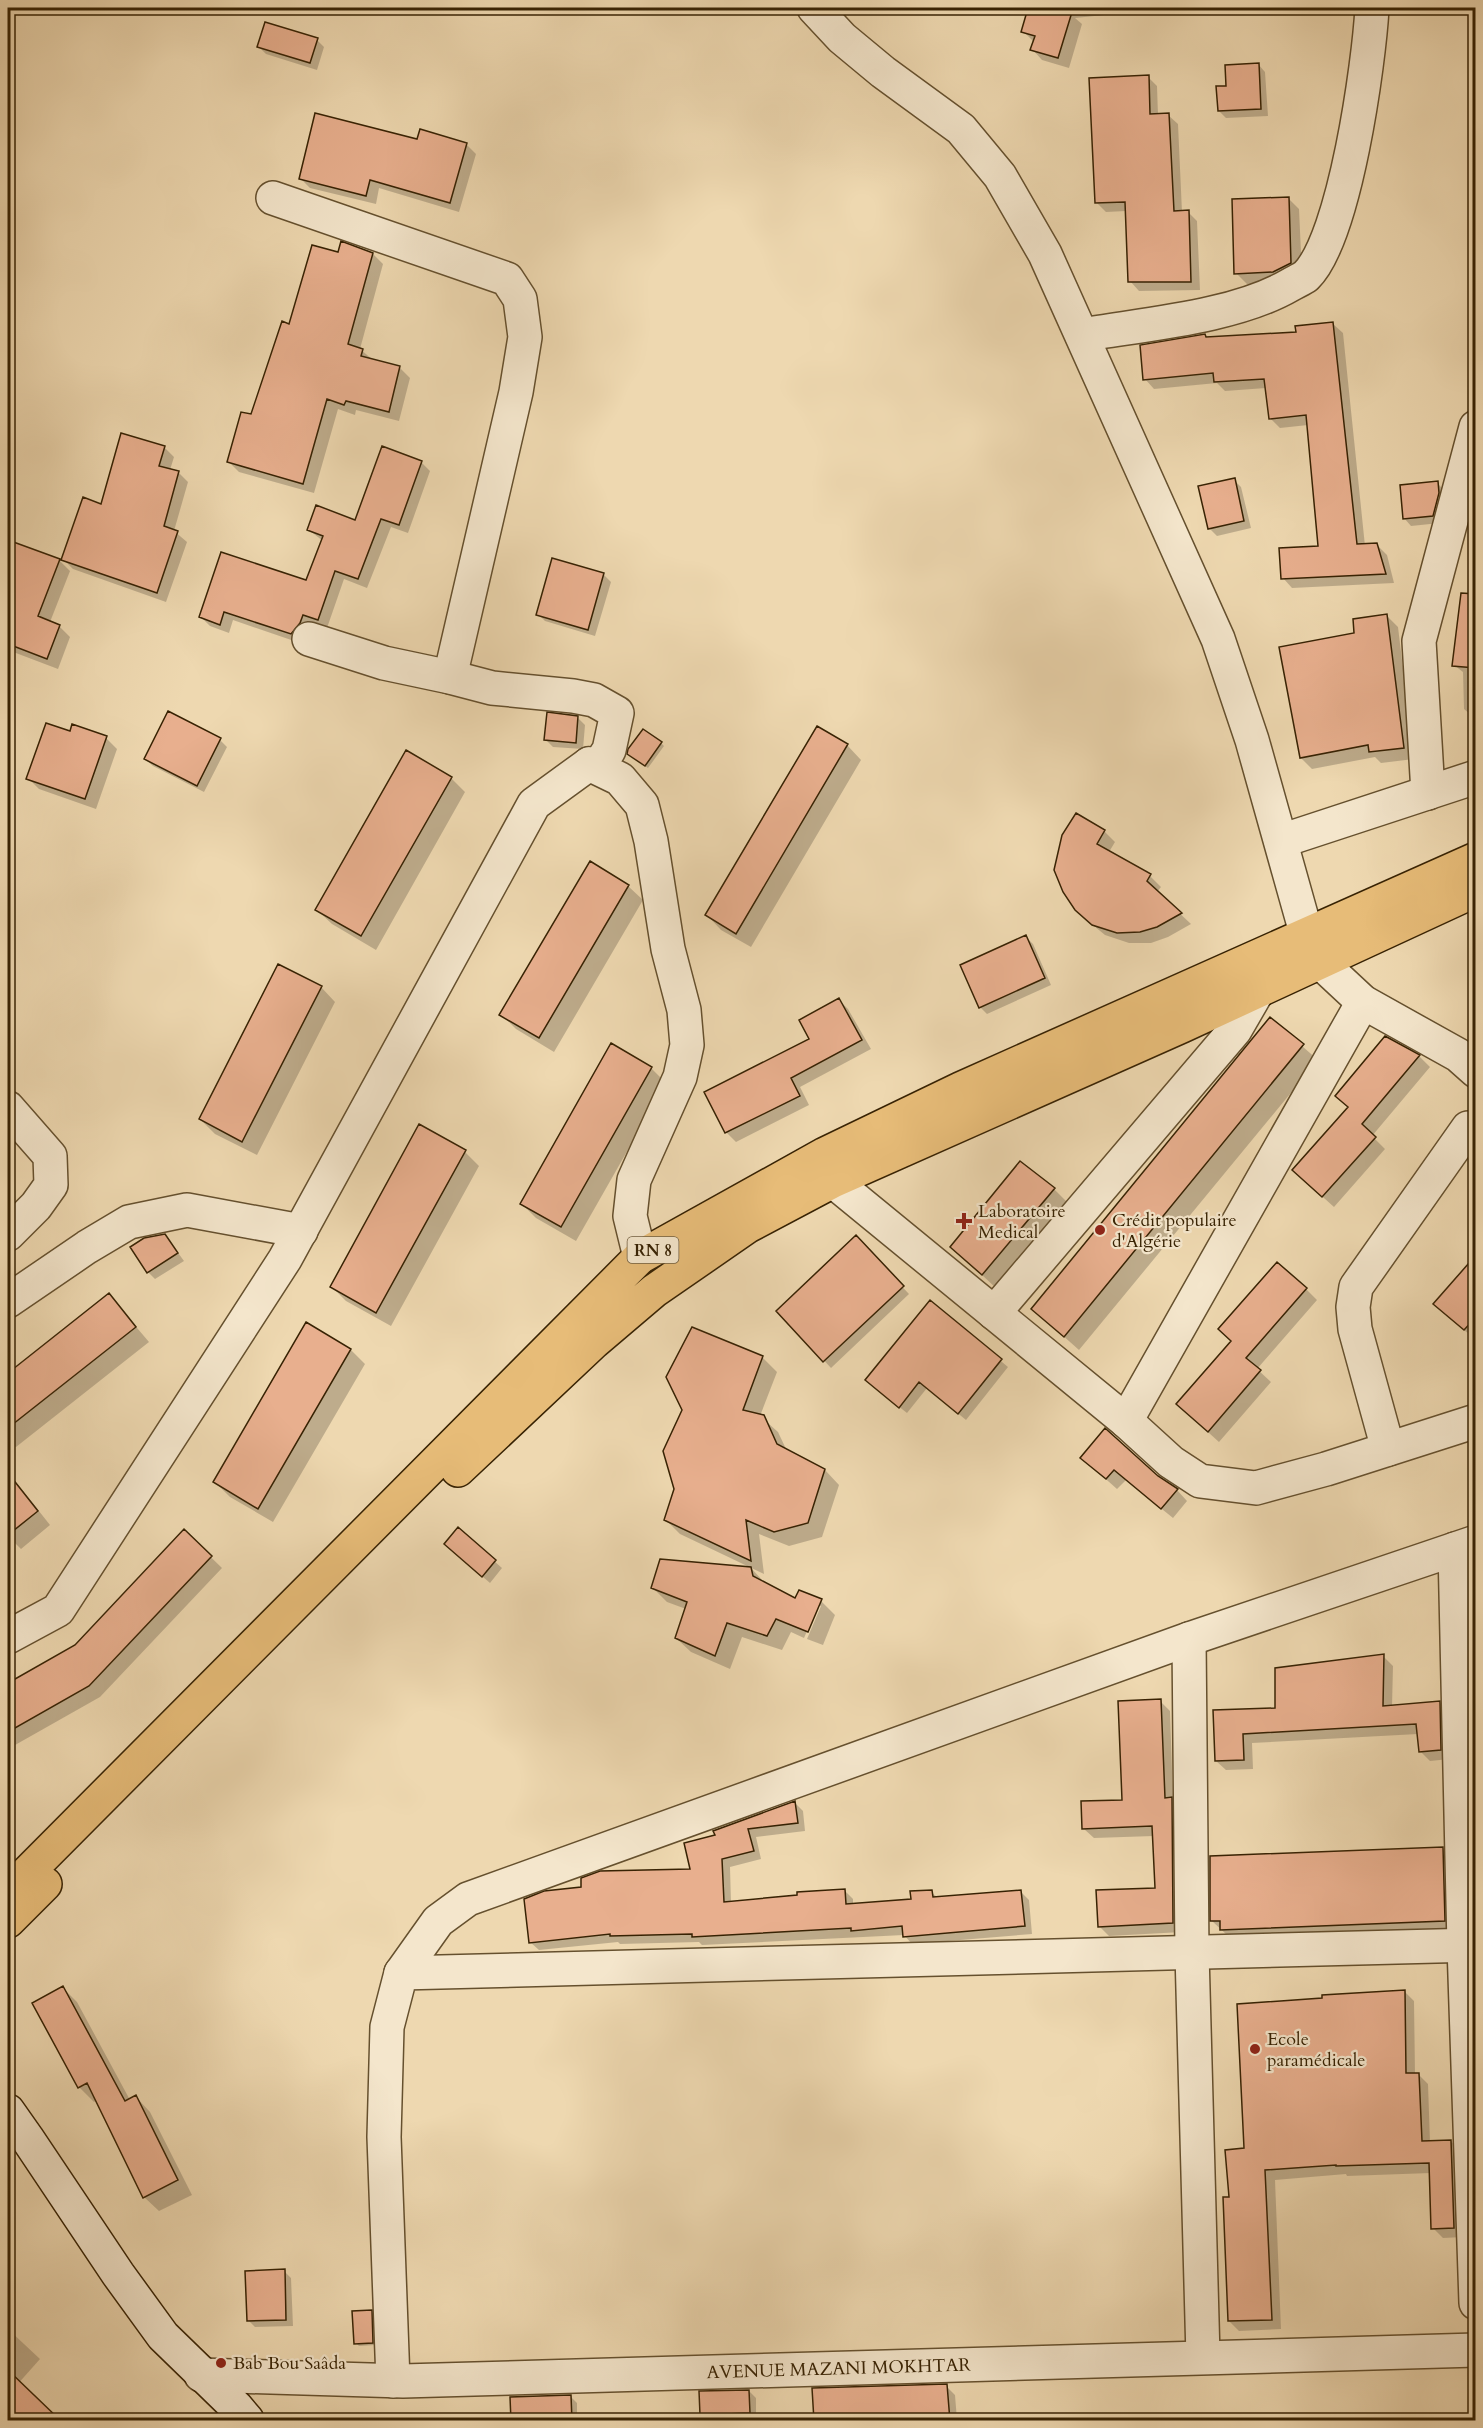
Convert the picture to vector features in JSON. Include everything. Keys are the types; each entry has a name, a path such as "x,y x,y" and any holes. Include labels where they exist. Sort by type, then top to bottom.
{"highway":[{"name":"RN 8","path":"8,1921 434,1492 594,1342 654,1291 748,1226 833,1181 1257,992 1313,948 1476,859"},
{"name":"RN 8","path":"8,1892 640,1257 825,1154 960,1089 1251,958 1313,948 1476,890"}],"street":[{"path":"814,8 842,38 882,72 961,129 994,168 1045,254 1218,639 1252,740 1313,948 1363,1002 1458,1055 1476,1071"},
{"path":"1082,335 1234,309 1281,290 1306,276 1331,231 1341,195 1363,91 1372,8"},
{"path":"273,198 507,279 520,299 525,337 516,392 450,676"},
{"path":"1428,793 1419,641 1476,426"},
{"path":"8,1637 58,1610 279,1269 534,804 589,764 600,764 609,750 617,713 594,700 492,688 450,676 384,663 309,639"},
{"path":"589,764 620,779 642,806 651,841 668,949 684,1010 687,1045 680,1077 634,1179 630,1216 640,1257"},
{"path":"1281,841 1476,777"},
{"path":"994,1313 1234,1029 1257,992"},
{"path":"1126,1421 1363,1002"},
{"path":"8,1108 50,1156 51,1185 36,1206 8,1234"},
{"path":"1388,1449 1355,1329 1353,1307 1356,1287 1468,1128"},
{"path":"833,1181 1126,1421 1171,1462 1200,1481 1256,1488 1476,1421"},
{"path":"8,1300 129,1222 188,1210 301,1231"},
{"path":"393,2381 384,2137 387,2027 401,1973 438,1921 468,1899 1189,1639 1466,1545 1476,2303"},
{"path":"1189,1639 1192,1953 1203,2357"},
{"path":"401,1973 1470,1946"},
{"path":"8,2111 163,2336 236,2407 247,2421"},
{"name":"AVENUE MAZANI MOKHTAR","path":"201,2375 393,2381 1476,2350"}],"building":[{"path":"1028,8 1056,8 1072,12 1058,58 1030,50 1035,36 1021,32"},
{"path":"265,22 318,38 310,63 257,47"},
{"path":"1259,63 1261,109 1218,111 1216,86 1226,86 1225,65"},
{"path":"1149,75 1150,114 1169,113 1174,211 1189,210 1191,282 1128,282 1125,202 1095,203 1089,78"},
{"path":"315,113 417,139 420,129 467,143 450,203 370,180 366,196 299,179"},
{"path":"1289,197 1291,263 1273,272 1234,274 1232,199"},
{"path":"341,241 373,253 348,344 363,349 361,356 400,366 389,412 346,401 344,405 327,399 303,484 227,462 241,412 251,414 282,321 289,324 312,245 338,252"},
{"path":"1333,322 1357,544 1377,543 1386,574 1281,579 1279,548 1318,546 1306,415 1269,419 1264,379 1214,382 1213,373 1143,380 1140,345 1205,334 1206,337 1296,332 1295,326"},
{"path":"121,433 165,446 159,466 179,471 164,526 178,531 157,593 61,560 83,497 101,504"},
{"path":"382,446 422,461 399,525 381,519 358,579 335,571 318,620 303,615 291,634 224,612 220,625 199,617 221,552 306,580 323,536 307,530 316,505 355,520"},
{"path":"1235,478 1244,521 1208,529 1198,486"},
{"path":"1438,481 1439,493 1433,516 1403,519 1400,485"},
{"path":"8,540 60,559 38,616 60,625 47,659 8,644"},
{"path":"552,558 604,573 588,630 536,615"},
{"path":"1461,593 1476,594 1476,668 1452,666"},
{"path":"1387,614 1404,748 1369,752 1368,745 1300,758 1279,647 1354,633 1353,619"},
{"path":"168,711 221,738 197,786 144,759"},
{"path":"547,712 578,716 576,743 544,740"},
{"path":"46,723 70,731 72,724 107,736 85,799 26,779"},
{"path":"817,726 848,744 736,934 705,915"},
{"path":"643,729 662,742 645,766 627,754 628,749"},
{"path":"406,750 452,777 361,936 315,910"},
{"path":"1076,813 1105,830 1097,844 1151,874 1147,881 1182,913 1157,927 1140,932 1117,933 1092,925 1075,910 1063,892 1054,870 1062,835"},
{"path":"590,861 629,885 539,1038 499,1015"},
{"path":"1026,935 1045,978 979,1008 960,965"},
{"path":"278,964 322,986 242,1142 199,1119"},
{"path":"839,998 862,1040 791,1078 800,1096 725,1133 704,1092 809,1039 799,1020"},
{"path":"1270,1017 1304,1044 1064,1337 1031,1309"},
{"path":"1385,1036 1420,1055 1362,1124 1376,1137 1322,1197 1292,1170 1348,1107 1335,1096"},
{"path":"611,1043 652,1067 561,1227 520,1204"},
{"path":"419,1124 466,1150 376,1313 330,1287"},
{"path":"1020,1161 1055,1188 982,1275 950,1247"},
{"path":"165,1234 178,1253 147,1273 130,1247 144,1238"},
{"path":"856,1235 904,1286 823,1362 776,1311"},
{"path":"1476,1255 1476,1317 1464,1330 1433,1304"},
{"path":"1277,1262 1307,1288 1246,1358 1261,1370 1208,1432 1176,1404 1231,1341 1218,1329"},
{"path":"109,1293 136,1327 8,1428 8,1373"},
{"path":"930,1300 1002,1359 958,1414 919,1382 899,1408 865,1380"},
{"path":"306,1322 351,1349 258,1509 213,1482"},
{"path":"692,1327 763,1356 743,1410 764,1415 777,1444 825,1469 808,1523 774,1532 746,1520 751,1561 664,1520 674,1489 663,1451 682,1410 666,1377"},
{"path":"1105,1428 1158,1476 1178,1489 1161,1509 1114,1470 1106,1479 1080,1458"},
{"path":"8,1473 38,1511 8,1535"},
{"path":"458,1527 496,1560 482,1577 444,1544"},
{"path":"184,1529 212,1556 89,1686 8,1732 8,1683 75,1645"},
{"path":"660,1559 751,1567 753,1576 795,1598 799,1590 822,1599 808,1632 776,1619 767,1636 727,1623 715,1656 675,1638 687,1602 651,1588"},
{"path":"1384,1654 1383,1706 1440,1701 1441,1750 1419,1752 1416,1724 1243,1734 1244,1760 1215,1761 1213,1710 1275,1708 1275,1668"},
{"path":"1161,1699 1165,1798 1172,1797 1173,1923 1098,1927 1096,1890 1155,1888 1152,1826 1082,1829 1081,1801 1122,1800 1118,1701"},
{"path":"795,1801 798,1823 748,1829 754,1851 722,1859 724,1902 797,1895 797,1892 845,1889 846,1904 911,1899 910,1891 932,1890 933,1897 1021,1890 1025,1926 903,1937 902,1926 851,1931 851,1928 692,1937 692,1934 610,1936 610,1934 529,1943 524,1899 544,1891 581,1887 581,1878 600,1871 690,1869 684,1843 715,1835 713,1831"},
{"path":"1443,1847 1445,1921 1220,1930 1220,1921 1210,1921 1210,1856"},
{"path":"63,1986 125,2101 136,2095 178,2180 143,2198 87,2083 78,2088 32,2003"},
{"path":"1405,1990 1406,2073 1419,2073 1422,2141 1451,2140 1454,2228 1431,2229 1429,2163 1336,2165 1265,2170 1272,2320 1228,2321 1223,2197 1229,2197 1225,2150 1244,2148 1237,2004 1322,1998 1322,1995"},
{"path":"285,2269 286,2320 247,2321 245,2271"},
{"path":"372,2310 373,2343 354,2344 352,2311"},
{"path":"8,2370 61,2421 8,2421"},
{"path":"947,2384 950,2421 814,2421 812,2388"},
{"path":"749,2390 750,2413 700,2415 699,2391"},
{"path":"571,2395 572,2421 511,2421 510,2397"}],"place":[{"name":"Laboratoire Medical","path":"964,1221"},
{"name":"Crédit populaire d'Algérie","path":"1100,1230"},
{"name":"Ecole paramédicale","path":"1255,2049"},
{"name":"Bab Bou Saâda","path":"221,2363"}]}
